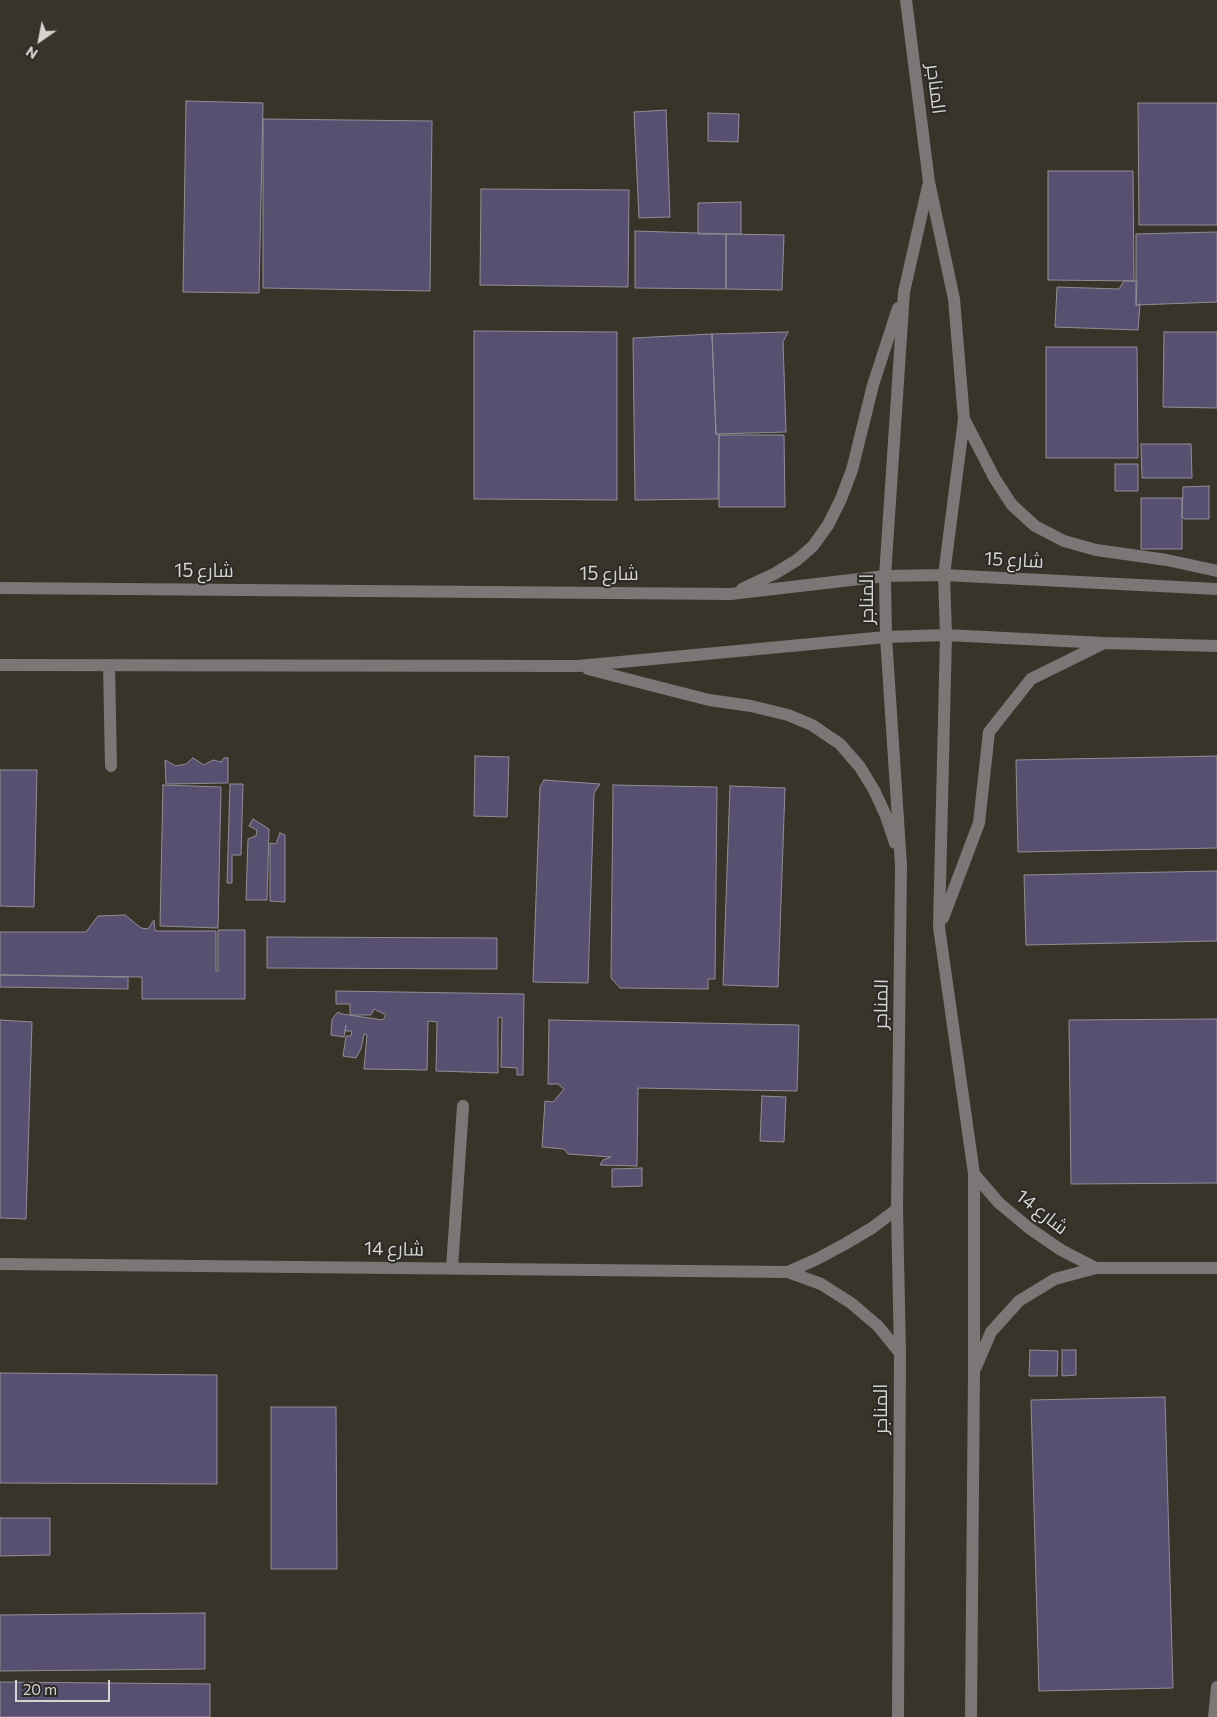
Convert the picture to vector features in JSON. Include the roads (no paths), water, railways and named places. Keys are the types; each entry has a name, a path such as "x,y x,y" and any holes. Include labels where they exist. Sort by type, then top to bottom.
{"street":[{"name":"المناجر","path":"906,0 929,182 954,299 964,419 944,575 946,636 939,927 974,1174 970,1717"},
{"name":"المناجر","path":"732,594 774,574 797,560 813,546 828,525 841,499 852,470 873,385 904,292 929,182"},
{"name":"المناجر","path":"898,1717 900,1353 897,1209 901,865 886,637 885,576 904,292"},
{"name":"شارع 15","path":"964,419 995,479 1012,505 1035,526 1064,541 1096,550 1167,560 1217,571"},
{"name":"شارع 15","path":"0,588 732,594 885,576 944,575 1217,589"},
{"path":"0,665 578,666 886,637 946,636 1104,644 1217,646"},
{"name":"المناجر","path":"939,927 979,823 989,732 1031,679 1104,644"},
{"path":"109,665 111,766"},
{"path":"578,666 708,700 751,706 788,715 812,725 840,744 860,767 874,790 886,816 901,865"},
{"path":"452,1268 463,1106"},
{"name":"شارع 14","path":"974,1174 999,1203 1029,1228 1061,1250 1096,1268"},
{"name":"شارع 14","path":"788,1272 817,1260 845,1244 872,1228 897,1209"},
{"name":"شارع 14","path":"0,1264 788,1272 821,1284 852,1303 878,1326 900,1353"},
{"name":"شارع 14","path":"974,1371 991,1332 1019,1301 1055,1279 1096,1268 1217,1268"},
{"path":"1214,1717 1217,1687"}]}
